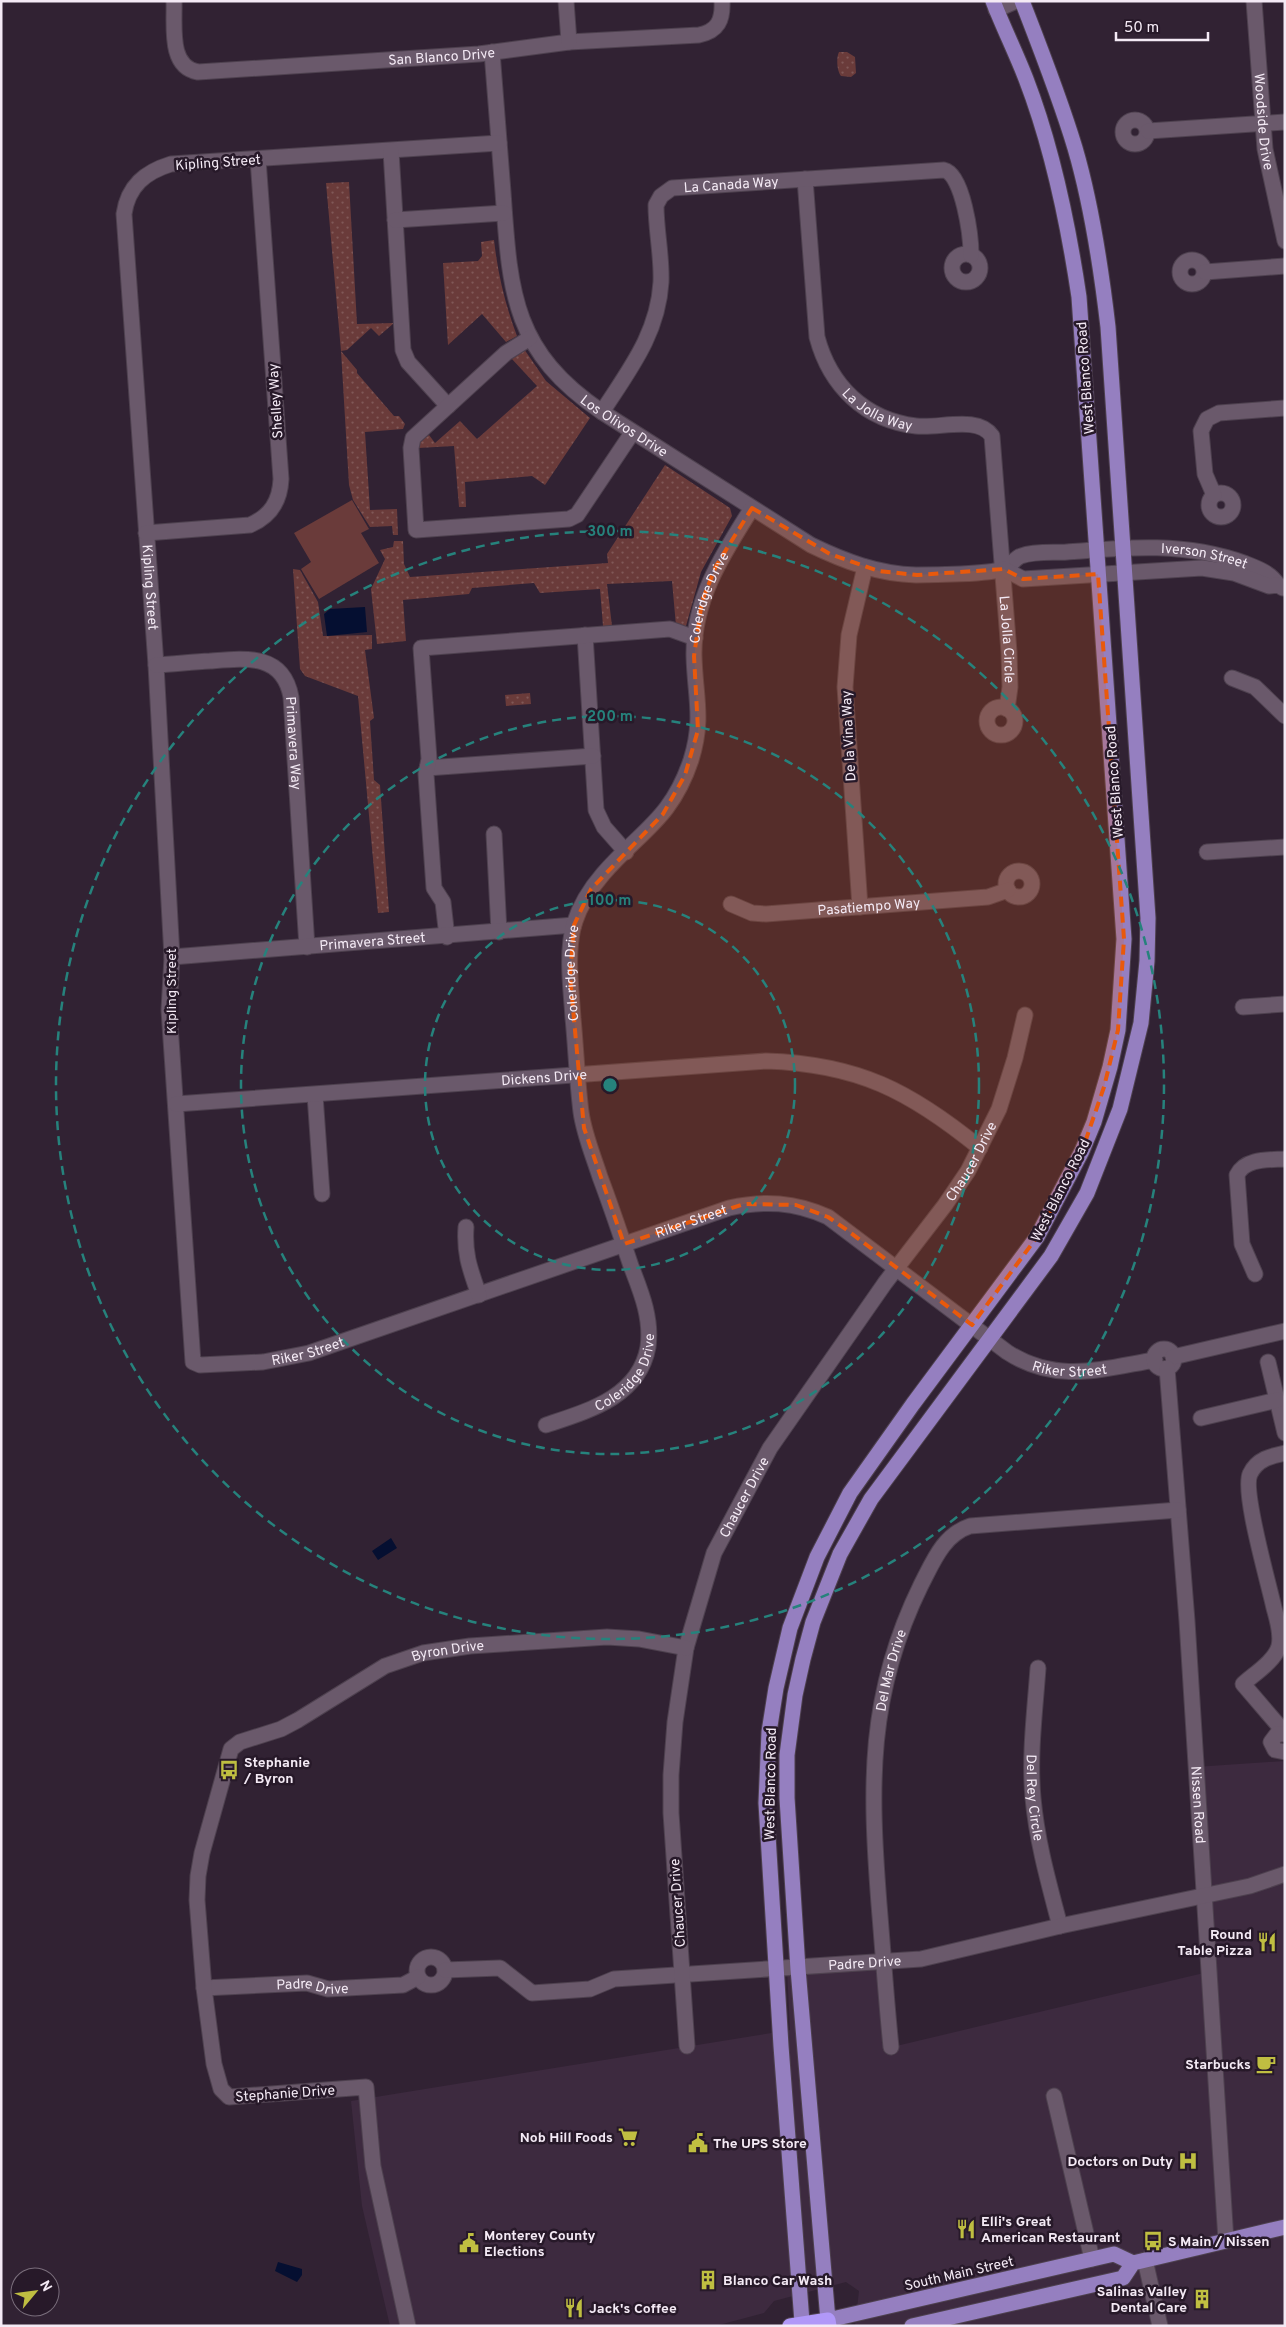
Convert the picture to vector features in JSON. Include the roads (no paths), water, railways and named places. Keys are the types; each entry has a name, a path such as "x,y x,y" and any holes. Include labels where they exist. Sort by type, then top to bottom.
{"highway":[{"name":"South Main Street","path":"798,2325 828,2323"}],"main road":[{"name":"West Blanco Road","path":"828,2323 789,1844 787,1756 795,1695 814,1622 840,1554 871,1498 1051,1256 1087,1193 1120,1109 1141,1023 1147,962 1148,918 1126,572 1108,327 1099,256 1075,147 1022,1"},
{"name":"West Blanco Road","path":"798,2325 768,1858 767,1767 776,1688 790,1628 817,1558 850,1493 1037,1237 1082,1151 1106,1080 1118,1030 1123,980 1124,939 1079,297 1068,226 1050,152 1029,88 995,5"},
{"path":"912,2326 1123,2278 1139,2261 1285,2228"},
{"name":"South Main Street","path":"828,2323 1114,2254 1139,2261"}],"street":[{"name":"San Blanco Drive","path":"174,1 178,58 186,68 198,72 492,52 569,42 699,35 710,32 721,20 722,1"},
{"path":"566,1 569,42"},
{"path":"995,5 1016,1"},
{"name":"Woodside Drive","path":"1254,1 1262,124 1270,177 1285,241"},
{"name":"Los Olivos Drive","path":"492,52 511,289 530,338 549,366 581,398 632,433 811,545 865,567 917,575 1004,569 1022,579 1126,572"},
{"path":"1148,131 1285,122"},
{"name":"Kipling Street","path":"193,1362 169,1010 172,957 156,665 124,214 126,202 136,183 156,169 171,164 258,160 499,142"},
{"path":"391,151 404,356 448,406"},
{"name":"Shelley Way","path":"146,533 250,525 264,518 278,499 281,479 258,160"},
{"name":"La Canada Way","path":"602,412 647,343 653,326 660,284 656,205 660,196 677,186 948,171 958,183 971,239 971,254"},
{"name":"La Jolla Way","path":"805,179 816,323 819,345 826,364 834,377 852,398 881,417 917,426 975,424 988,431 994,443 1004,569"},
{"path":"395,220 504,213"},
{"path":"1205,272 1285,266"},
{"path":"530,338 506,353 418,432 411,443 416,530 569,519 578,515 632,433"},
{"path":"1214,495 1205,474 1201,430 1207,419 1219,413 1285,408"},
{"name":"Coleridge Drive","path":"546,1425 608,1402 624,1389 644,1362 649,1335 648,1319 584,1128 577,1075 570,976 570,946 574,925 591,889 654,825 668,808 678,790 690,760 698,730 700,710 694,656 695,638 707,584 752,508"},
{"name":"Iverson Street","path":"1096,550 1124,547 1170,547 1209,552 1262,571 1273,577 1281,587"},
{"name":"Los Olivos Drive","path":"1004,569 1021,556 1096,550"},
{"name":"De la Vina Way","path":"860,907 845,687 849,635 865,567"},
{"name":"Iverson Street","path":"1126,572 1190,568 1214,569 1234,573 1269,586 1281,587"},
{"name":"La Jolla Circle","path":"1004,569 1010,674 1006,709"},
{"path":"447,937 443,902 434,888 426,774 429,759 422,648 670,629 695,638"},
{"path":"585,635 598,818 626,852"},
{"name":"Primavera Way","path":"156,665 253,659 269,664 287,682 291,697 307,946"},
{"path":"1232,678 1255,687 1285,716"},
{"path":"427,768 593,756"},
{"path":"494,834 499,932"},
{"path":"1207,852 1285,847"},
{"name":"Pasatiempo Way","path":"731,904 752,913 766,914 988,897 1008,890"},
{"name":"Primavera Street","path":"172,957 447,937 574,925"},
{"path":"1243,1007 1285,1004"},
{"name":"Chaucer Drive","path":"686,2046 671,1813 671,1775 675,1722 686,1648 714,1553 770,1448 896,1268 945,1205 980,1148 999,1109 1016,1058 1025,1015"},
{"name":"Dickens Drive","path":"176,1104 766,1061 821,1065 869,1078 895,1089 948,1122 980,1148"},
{"path":"315,1095 322,1194"},
{"path":"1255,1274 1242,1244 1237,1174 1244,1166 1252,1162 1285,1160"},
{"name":"Riker Street","path":"193,1362 200,1365 255,1362 309,1353 729,1208 760,1202 779,1202 812,1210 828,1217 1019,1360 1051,1371 1074,1373 1165,1362 1285,1331"},
{"path":"466,1227 465,1248 467,1260 479,1295"},
{"name":"Nissen Road","path":"1165,1362 1178,1510 1226,2241"},
{"path":"1268,1362 1285,1433"},
{"path":"1201,1418 1277,1400"},
{"path":"1285,1453 1267,1458 1256,1464 1250,1474 1248,1483 1280,1613 1280,1637 1279,1648 1272,1658 1242,1684 1285,1734"},
{"name":"Del Mar Drive","path":"891,2047 874,1826 873,1778 877,1729 894,1650 916,1596 940,1550 954,1534 970,1526 1178,1510"},
{"name":"Byron Drive","path":"231,1749 240,1742 281,1729 298,1720 384,1666 430,1651 470,1646 606,1637 639,1639 686,1648"},
{"name":"Del Rey Circle","path":"1038,1668 1032,1744 1033,1797 1042,1854 1060,1926"},
{"path":"1285,1734 1277,1734 1271,1742 1275,1750 1285,1752"},
{"name":"Stephanie Drive","path":"231,1749 202,1853 198,1876 204,1988 217,2079 225,2094 229,2097 366,2087 373,2166 408,2326"},
{"name":"Padre Drive","path":"204,1988 307,1983 328,1989 403,1985 418,1976 419,1963 425,1958 438,1959 445,1970 500,1968 532,1993 590,1989 614,1979 798,1969 921,1959 1060,1926 1250,1886 1285,1874"},
{"path":"1054,2096 1092,2259"},
{"path":"1139,2261 1160,2326"}],"water":[{"path":"365,607 367,632 327,636 324,614 330,609"},
{"path":"391,1538 397,1548 378,1560 372,1551"},
{"path":"278,2262 302,2269 302,2275 297,2282 275,2271"}],"place":[{"name":"Stephanie / Byron","path":"229,1770"},
{"name":"Round Table Pizza","path":"1267,1942"},
{"name":"Starbucks","path":"1266,2064"},
{"name":"Nob Hill Foods","path":"628,2137"},
{"name":"The UPS Store","path":"698,2143"},
{"name":"Doctors on Duty","path":"1188,2161"},
{"name":"Elli's Great American Restaurant","path":"966,2229"},
{"name":"S Main / Nissen","path":"1153,2241"},
{"name":"Monterey County Elections","path":"469,2243"},
{"name":"Blanco Car Wash","path":"708,2280"},
{"name":"Salinas Valley Dental Care","path":"1202,2299"},
{"name":"Jack's Coffee","path":"574,2308"}]}
